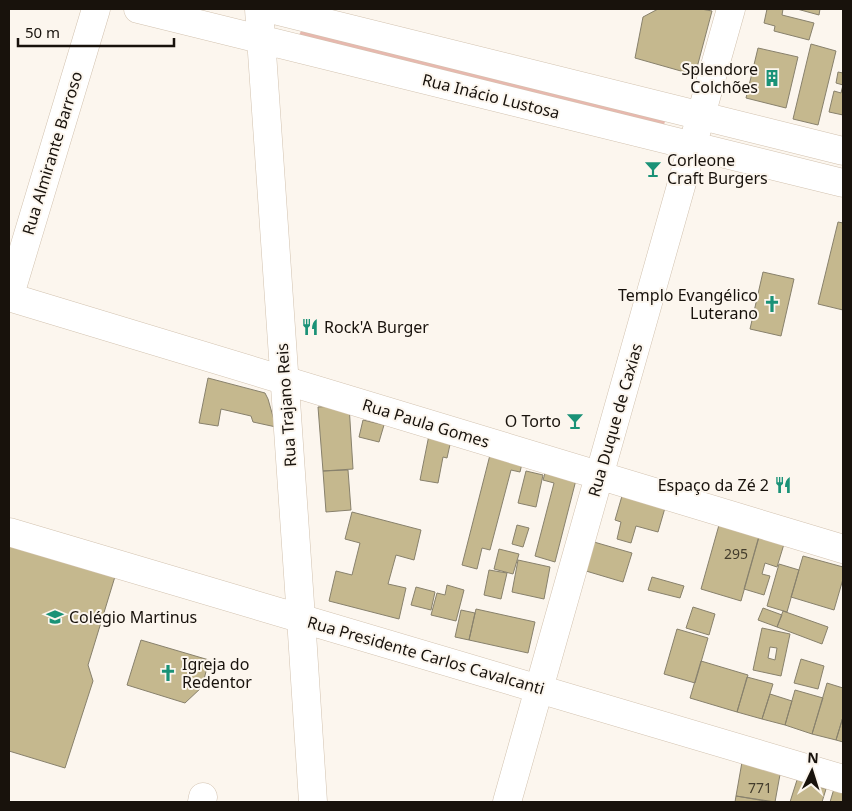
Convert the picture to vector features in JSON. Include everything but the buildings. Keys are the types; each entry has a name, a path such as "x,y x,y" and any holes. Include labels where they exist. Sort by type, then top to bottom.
{"main road":[{"name":"Rua Almirante Barroso","path":"9,297 96,9"},
{"name":"Rua Inácio Lustosa","path":"138,9 843,183"},
{"name":"Rua Trajano Reis","path":"259,9 313,802"},
{"name":"Rua Inácio Lustosa","path":"270,9 843,151"},
{"name":"Rua Duque de Caxias","path":"507,802 731,9"},
{"name":"Rua Paula Gomes","path":"9,297 843,549"},
{"name":"Rua Presidente Carlos Cavalcanti","path":"9,532 843,779"}],"shaded area":[{"path":"306,22 667,114 661,136 294,44"}],"place":[{"name":"Splendore Colchões","path":"772,78"},
{"name":"Corleone Craft Burgers","path":"653,169"},
{"name":"Templo Evangélico Luterano","path":"772,304"},
{"name":"Rock'A Burger","path":"310,327"},
{"name":"O Torto","path":"575,421"},
{"name":"Espaço da Zé 2","path":"783,485"},
{"name":"Colégio Martinus","path":"55,617"},
{"name":"Igreja do Redentor","path":"168,673"}]}
